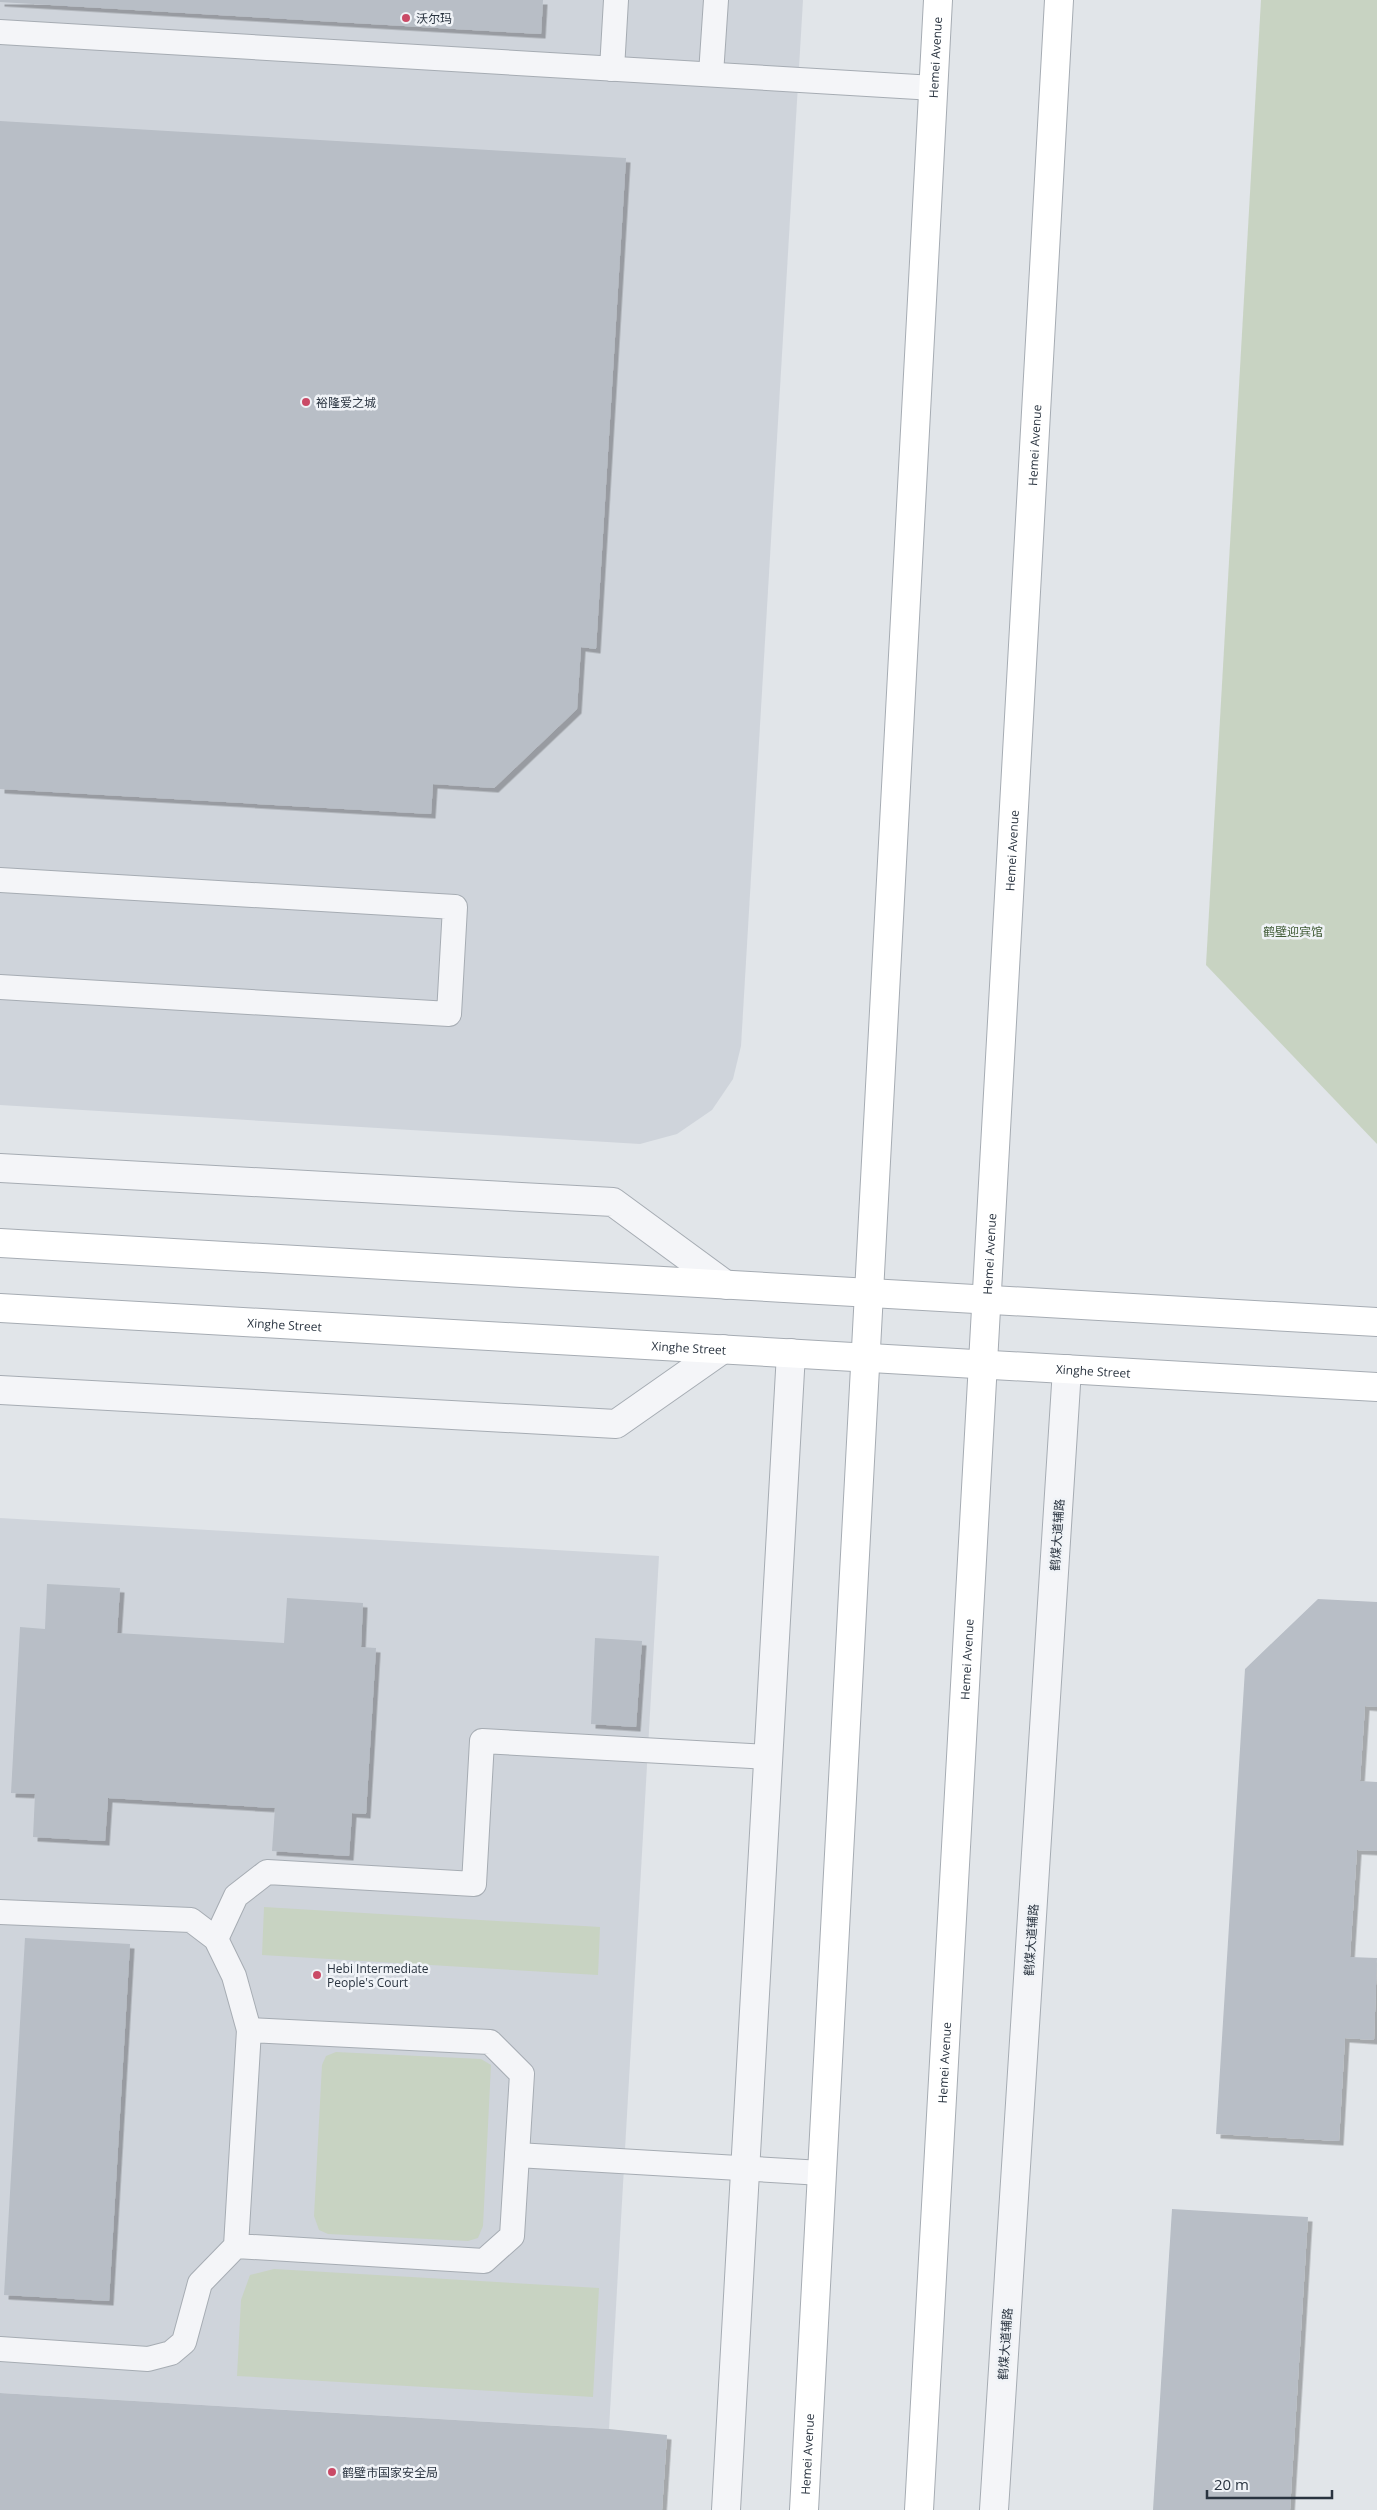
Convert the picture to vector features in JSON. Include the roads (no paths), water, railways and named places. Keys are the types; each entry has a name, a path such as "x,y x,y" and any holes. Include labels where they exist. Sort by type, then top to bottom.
{"main road":[{"name":"Hemei Avenue","path":"804,2510 938,0"},
{"name":"Hemei Avenue","path":"919,2510 1059,0"},
{"path":"0,1243 1377,1322"},
{"name":"Xinghe Street","path":"0,1308 1377,1387"}],"street":[{"path":"0,1168 613,1202 726,1285"},
{"path":"0,1390 616,1424 723,1349"},
{"path":"726,2510 791,1354"},
{"name":"鹤煤大道辅路","path":"994,2510 1067,1369"}],"lane":[{"path":"612,69 616,0"},
{"path":"711,74 716,0"},
{"path":"0,32 934,88"},
{"path":"0,880 455,907 449,1014 0,987"},
{"path":"216,1939 236,1896 267,1872 474,1884 482,1741 769,1757"},
{"path":"0,1912 191,1920 216,1939 234,1976 249,2030 236,2246 200,2283 184,2342 171,2353 148,2359 0,2349"},
{"path":"236,2246 484,2261 512,2236 522,2074 490,2042 249,2030"},
{"path":"517,2155 822,2174"}],"place":[{"name":"沃尔玛","path":"406,18"},
{"name":"裕隆爱之城","path":"306,402"},
{"name":"Hebi Intermediate People's Court","path":"317,1975"},
{"name":"鹤壁市国家安全局","path":"332,2472"}],"park label":[{"name":"鹤壁迎宾馆","path":"1293,931"}]}
